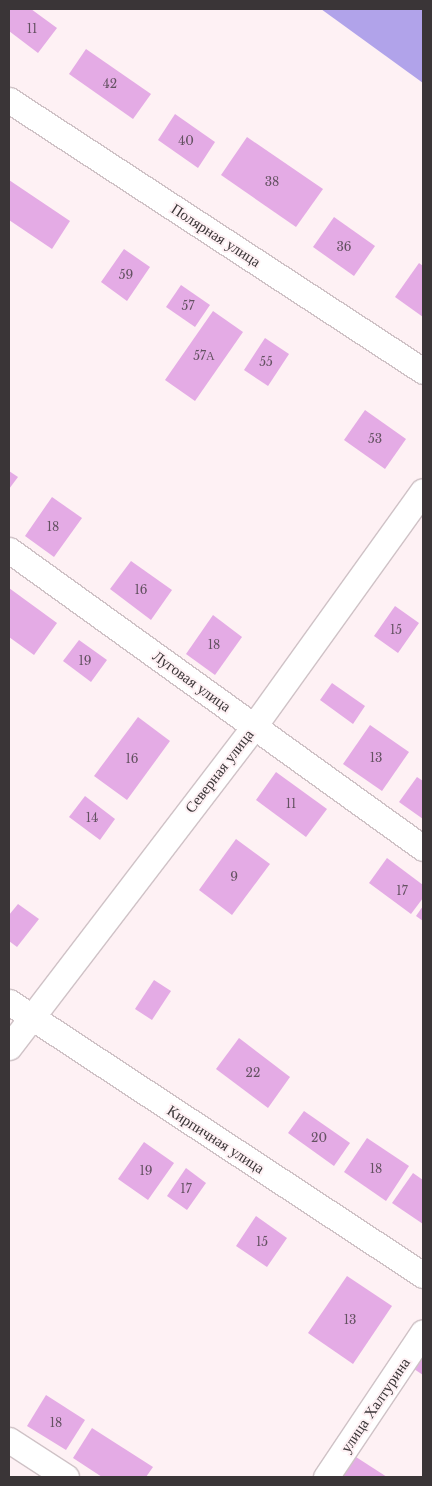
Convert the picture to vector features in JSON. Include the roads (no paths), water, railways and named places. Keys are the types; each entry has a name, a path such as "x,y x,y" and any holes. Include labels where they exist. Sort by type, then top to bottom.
{"street":[{"name":"Полярная улица","path":"9,100 423,371"},
{"name":"Северная улица","path":"9,1047 30,1017 254,726 423,490"},
{"name":"Луговая улица","path":"9,550 423,848"},
{"name":"Кирпичная улица","path":"9,1002 423,1275"},
{"name":"улица Халтурина","path":"326,1477 423,1332"},
{"path":"9,1440 66,1477"}]}
